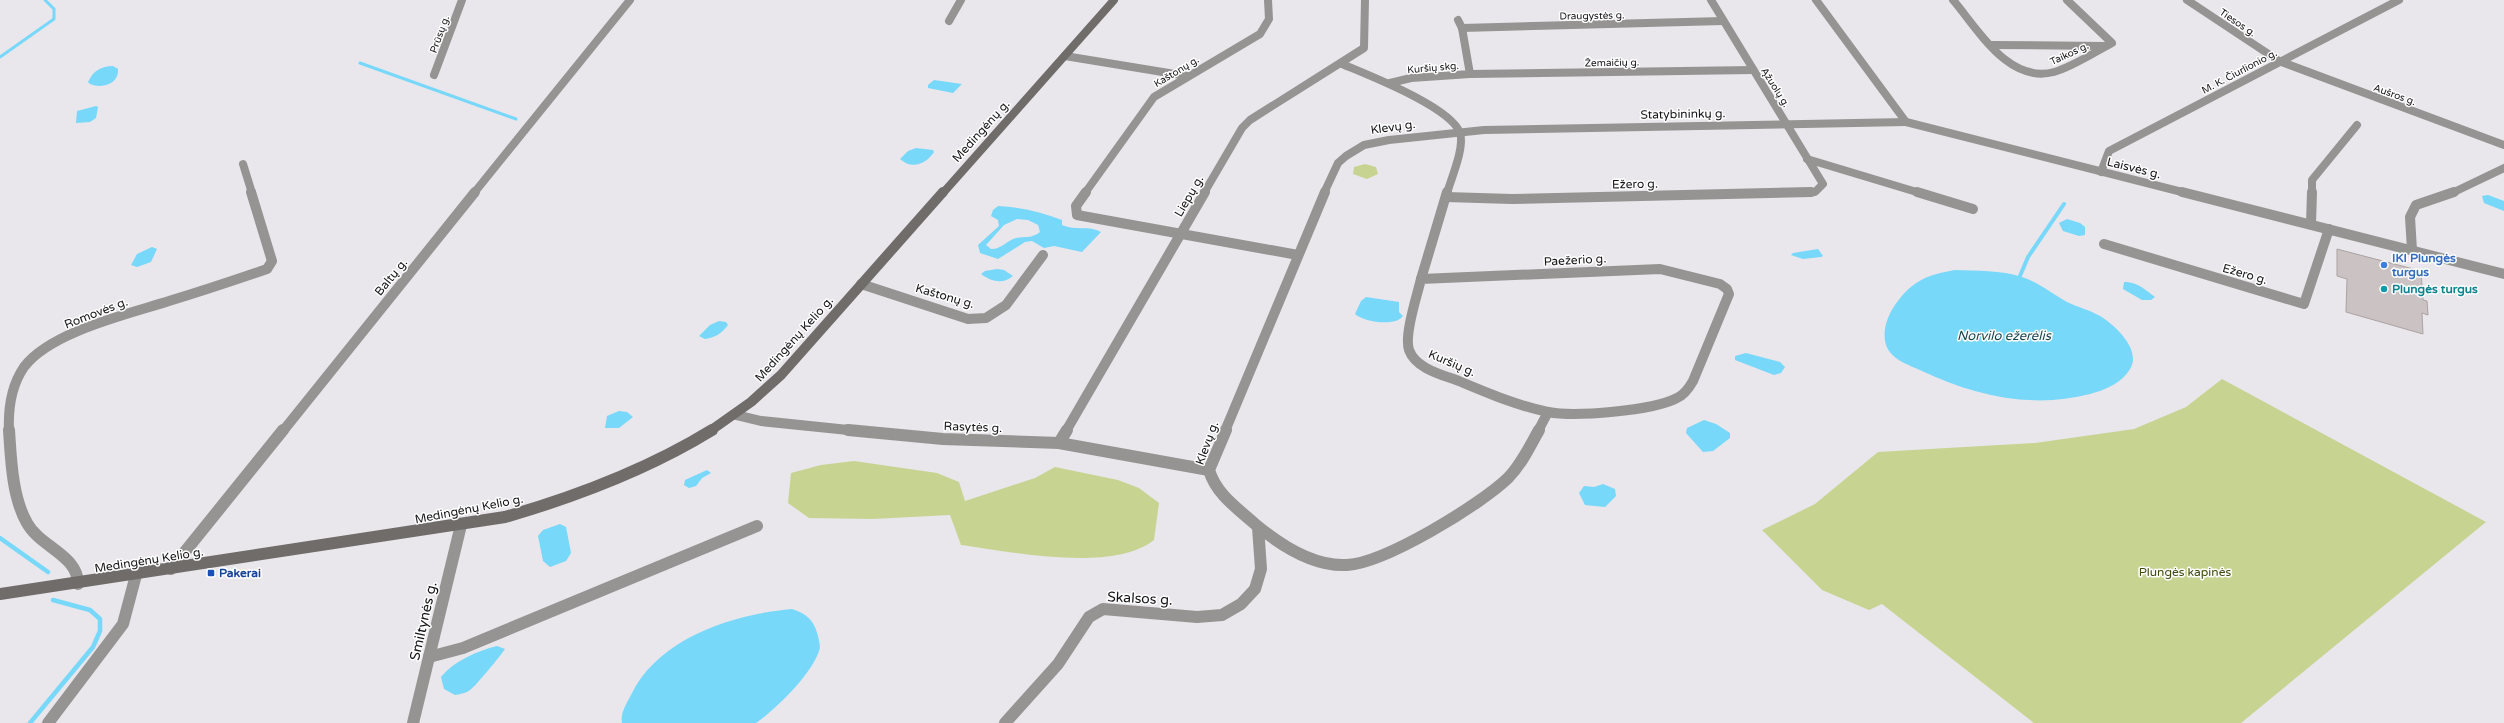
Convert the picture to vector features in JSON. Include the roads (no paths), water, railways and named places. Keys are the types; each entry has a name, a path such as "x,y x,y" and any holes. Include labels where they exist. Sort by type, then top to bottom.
{"street":[{"name":"Prūsų g.","path":"434,75 462,0"},
{"name":"Baltų g.","path":"171,569 630,0"},
{"path":"949,21 961,0"},
{"name":"Medingėnų g.","path":"863,281 1114,0"},
{"name":"Kaštonų g.","path":"1180,236 1077,215 1076,206 1148,102 1187,76 1260,34 1269,19 1268,0"},
{"name":"Liepų g.","path":"1058,443 1245,124 1342,64 1364,48 1365,0"},
{"name":"Ąžuolų g.","path":"1711,0 1823,184"},
{"path":"1816,0 1906,122"},
{"name":"Taikos g.","path":"1953,0 2013,66 2029,72 2047,73 2055,72 2112,42 2067,0"},
{"name":"Tiesos g.","path":"2187,0 2279,62"},
{"name":"M. K. Čiurlionio g.","path":"2101,172 2109,151 2399,0"},
{"name":"Kuršių skg.","path":"1390,83 1411,78 1470,74 1462,28 1458,20"},
{"name":"Draugystės g.","path":"1462,28 1723,21"},
{"path":"1993,45 2106,46"},
{"path":"1065,56 1187,76"},
{"name":"Aušros g.","path":"2279,62 2504,145"},
{"path":"1342,64 1390,83 1448,119 1460,133"},
{"name":"Žemaičių g.","path":"1470,74 1753,70"},
{"name":"Statybininkų g.","path":"1460,133 1484,130 1906,122"},
{"name":"Laisvės g.","path":"1906,122 2504,274"},
{"path":"2311,224 2312,180 2357,125"},
{"name":"Kuršių g.","path":"1460,133 1461,145 1421,279 1408,339 1409,350 1415,360 1427,368 1548,412 1581,414 1658,404 1674,400 1686,391 1693,381 1729,294 1727,289"},
{"name":"Klevų g.","path":"1460,133 1376,142 1346,156 1334,170 1209,470 1211,480 1219,491 1258,527 1296,552 1330,564 1348,565 1377,556 1447,522 1509,478 1548,412"},
{"path":"1807,159 1974,209"},
{"name":"Romovės g.","path":"78,584 77,570 72,563 44,543 28,528 22,513 8,408 14,383 20,370 29,361 81,330 267,269 272,261 243,164"},
{"path":"2412,250 2410,217 2416,205 2450,194 2504,168"},
{"name":"Ežero g.","path":"1446,197 1512,199 1815,192 1823,184"},
{"name":"Ežero g.","path":"2104,244 2304,304 2329,229"},
{"path":"1180,236 1298,255"},
{"name":"Kaštonų g.","path":"863,281 968,319 986,318 1006,305 1044,255"},
{"name":"Paežerio g.","path":"1421,279 1660,269 1720,284 1727,289"},
{"name":"Medingėnų Kelio g.","path":"0,594 78,584 461,525 539,508 605,486 680,450 736,415 781,375 863,281"},
{"name":"Rasytės g.","path":"736,415 761,421 943,439 1058,443 1209,470"},
{"name":"Smiltynės g.","path":"413,723 461,525"},
{"path":"430,657 463,648 757,526"},
{"name":"Skalsos g.","path":"1005,723 1058,664 1089,617 1103,609 1197,617 1222,615 1240,604 1255,589 1261,569 1258,527"},
{"path":"48,723 123,624 136,575"}],"water":[{"path":"113,66 118,69 118,74 113,82 100,86 90,84 88,82 92,75 98,70"},
{"path":"934,80 962,84 953,93 928,88 928,85"},
{"path":"96,106 98,107 96,118 90,122 76,123 77,111"},
{"path":"916,148 933,150 934,152 927,160 914,165 900,159 908,151"},
{"path":"2488,195 2504,201 2504,211 2484,203 2482,196"},
{"path":"998,206 1030,210 1062,220 1062,225 1067,227 1092,229 1101,232 1082,252 1054,246 1044,248 1032,241 1025,242 998,259 980,253 978,245 999,226 998,220 991,216 993,210","holes":["1017,219 1028,220 1038,225 1040,232 1031,236 1016,238 995,249 991,249 986,245 1004,225"]},
{"path":"2067,219 2080,223 2085,227 2085,235 2079,236 2063,231 2059,223"},
{"path":"152,247 157,249 151,262 137,267 131,265 137,254"},
{"path":"1818,249 1823,256 1803,259 1791,255 1793,253"},
{"path":"997,269 1004,270 1013,276 1009,279 997,281 988,279 981,274 985,271"},
{"name":"Norvilo ežerėlis","path":"1955,270 1997,272 2022,277 2039,285 2067,302 2100,316 2113,325 2130,346 2133,362 2130,369 2118,382 2090,394 2069,398 2026,400 2004,398 1983,393 1942,380 1909,365 1892,355 1886,346 1885,328 1895,305 1907,290 1920,280 1936,274"},
{"path":"2124,282 2137,284 2155,297 2151,300 2142,300 2123,289"},
{"path":"1366,297 1399,302 1399,312 1403,316 1399,319 1387,322 1372,321 1359,317 1355,314 1361,301"},
{"path":"719,321 726,322 728,325 721,333 705,339 699,336 710,325"},
{"path":"1746,353 1780,362 1785,367 1781,373 1774,375 1735,360 1735,356"},
{"path":"619,411 627,412 633,417 619,428 605,428 607,416"},
{"path":"1704,420 1716,424 1730,433 1730,438 1713,451 1703,452 1686,433 1687,428"},
{"path":"707,470 711,473 702,478 696,486 689,488 684,485 685,480"},
{"path":"1603,484 1615,489 1616,496 1605,507 1585,505 1579,493 1584,486 1594,487"},
{"path":"560,524 566,527 571,553 566,561 550,567 543,561 538,536 543,530"},
{"path":"792,609 802,613 812,622 818,636 820,649 815,660 801,681 783,700 756,723 622,723 624,708 643,675 659,658 679,644 700,632 723,623 770,612"},
{"path":"497,646 505,649 473,688 467,692 455,695 444,689 441,677 452,666 466,657"}],"waterway":[{"path":"0,57 54,19 54,9 45,0"},
{"path":"360,63 516,119"},
{"path":"2020,276 2028,257 2064,204"},
{"path":"0,538 48,572"},
{"path":"30,723 93,647 100,631 100,619 90,610 53,600"}],"place":[{"name":"IKI Plungės turgus","path":"2384,265"},
{"name":"Plungės turgus","path":"2384,289"},
{"name":"Pakerai","path":"211,573"}],"park label":[{"name":"Plungės kapinės","path":"2185,572"}]}
